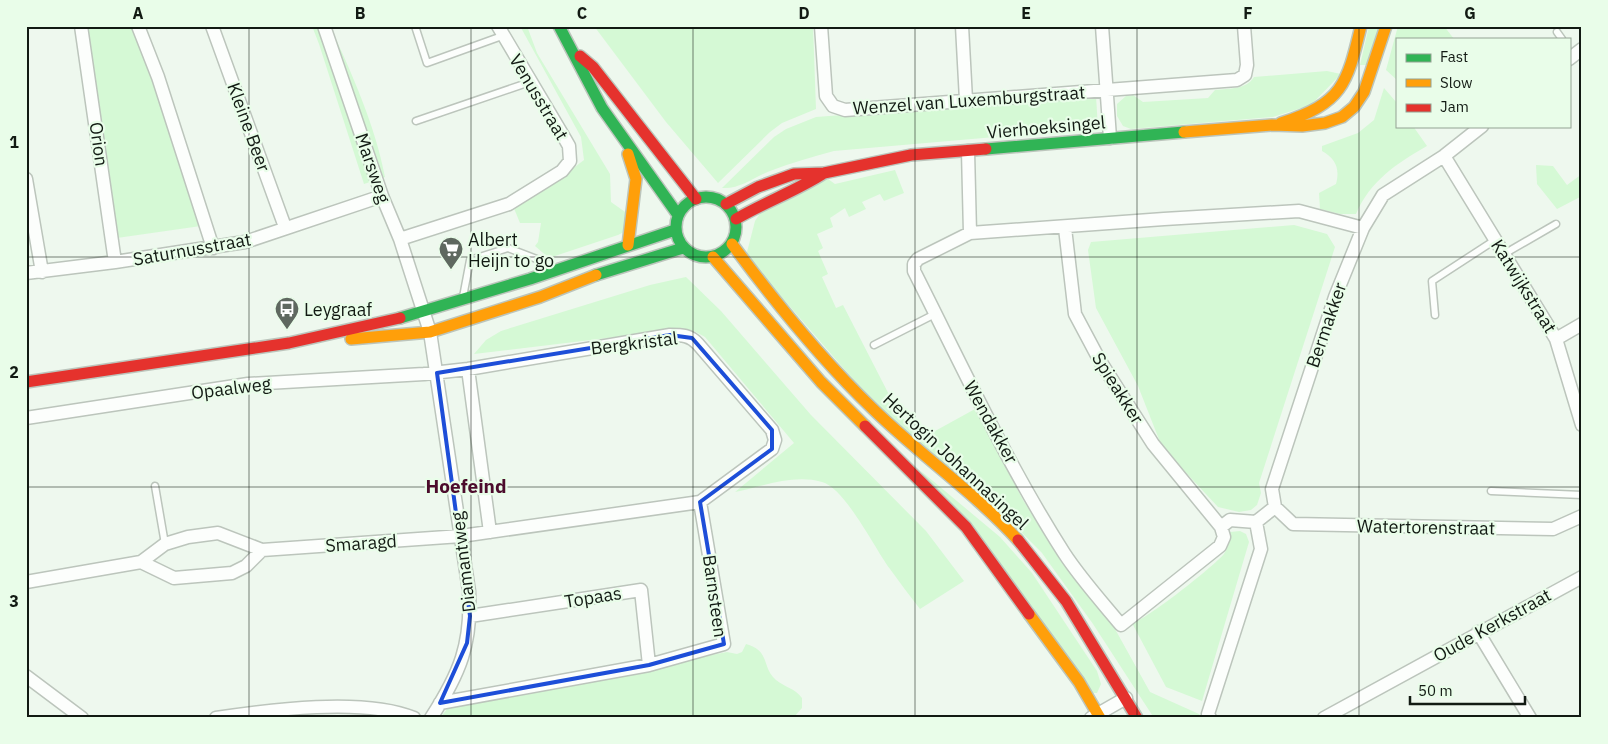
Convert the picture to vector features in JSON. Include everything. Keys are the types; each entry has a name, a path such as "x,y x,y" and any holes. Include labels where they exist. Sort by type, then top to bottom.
{"street":[{"name":"Orion","path":"81,26 115,262"},
{"path":"138,26 158,77 213,248"},
{"name":"Kleine Beer","path":"212,26 285,227"},
{"name":"Marsweg","path":"324,26 382,196 400,239 424,310"},
{"path":"559,26 575,52 601,107 678,215"},
{"name":"Wenzel van Luxemburgstraat","path":"821,26 826,96 833,106 845,110 1237,80 1245,75 1247,66 1244,26"},
{"path":"962,26 966,100"},
{"path":"1102,26 1106,89"},
{"name":"Vierhoeksingel","path":"1272,125 1298,118 1320,107 1337,91 1350,72 1361,26"},
{"name":"Vierhoeksingel","path":"726,204 758,187 794,174 824,172 911,155 1272,125 1303,128 1334,123 1346,115 1367,92 1386,26"},
{"name":"Venusstraat","path":"400,239 509,204 567,166 570,161 569,146 500,31"},
{"path":"575,52 593,67 696,199"},
{"name":"Wenzel van Luxemburgstraat","path":"1106,89 1110,138"},
{"name":"Bermakker","path":"1275,507 1272,490 1335,297 1363,228 1384,195 1444,156 1479,128"},
{"path":"622,139 635,174 628,245"},
{"path":"968,151 970,233"},
{"name":"Katwijkstraat","path":"1444,156 1556,339 1582,425"},
{"name":"Vierhoeksingel","path":"736,219 765,202 808,184 824,172"},
{"path":"26,180 42,272"},
{"name":"Saturnusstraat","path":"26,274 245,242 382,196"},
{"path":"712,197 726,204 736,219 736,233 732,244 720,255 713,257 696,256 683,248 676,230 678,215 688,202 712,197"},
{"name":"Wendakker","path":"1221,527 1224,537 1220,546 1121,625 1065,554 968,383 914,271 914,264 918,259 970,233 1299,211 1363,228"},
{"name":"Spieakker","path":"1065,228 1076,314 1096,354 1153,444 1221,527"},
{"path":"26,382 290,343 386,322 676,230"},
{"name":"Hertogin Johannasingel","path":"732,244 774,300 832,367 893,428 966,489 1016,538 1056,588 1095,644 1138,718"},
{"path":"290,343 402,336 430,332 468,321 605,271 683,248"},
{"path":"713,257 821,382 966,527 1079,682 1096,716 1126,698"},
{"name":"Diamantweg","path":"424,310 437,373 461,536 470,616 467,643 457,672 431,718"},
{"path":"1556,339 1582,324"},
{"name":"Bergkristal","path":"437,373 670,335 692,338 772,430 775,440 772,449 700,502"},
{"name":"Diamantweg","path":"468,369 490,532"},
{"name":"Opaalweg","path":"26,418 248,384 437,373"},
{"path":"461,536 700,502"},
{"name":"Barnsteen","path":"440,703 649,665 724,644 700,502"},
{"path":"1221,527 1230,520 1256,522 1275,507"},
{"name":"Watertorenstraat","path":"1275,507 1293,524 1553,529 1582,516"},
{"path":"1210,718 1208,714 1260,549 1256,522"},
{"name":"Smaragd","path":"26,582 141,562 165,544 188,537 218,533 262,550 461,536"},
{"path":"141,562 174,578 232,573 246,566 262,550"},
{"name":"Oude Kerkstraat","path":"1324,718 1338,714 1478,632 1582,577"},
{"name":"Topaas","path":"470,616 641,590 649,665"},
{"path":"1478,632 1530,718"},
{"path":"26,676 82,718"},
{"path":"216,718 271,710 370,707 399,712 414,718"}],"lane":[{"path":"415,26 427,63 500,31"},
{"path":"1557,32 1561,38"},
{"path":"416,121 530,82"},
{"path":"1504,254 1556,224"},
{"path":"1435,315 1432,281 1495,240"},
{"path":"463,297 470,260 508,248 548,263 561,288"},
{"path":"874,345 935,314"},
{"path":"155,486 165,544"},
{"path":"1491,491 1582,495"}],"highlighted area":[{"path":"670,335 692,338 772,430 772,449 700,502 724,644 649,665 440,703 467,643 470,616 437,373"}],"green space":[{"path":"84,26 132,26 152,75 201,226 117,238"},
{"path":"312,26 330,26 369,119 385,177 364,184"},
{"path":"520,26 527,26 537,53 610,174 611,202 628,214 626,231 549,258 535,246 538,242 541,223 520,223 513,206 563,176 584,160 581,137"},
{"path":"594,26 813,26 816,109 782,123 770,132 718,183 666,122"},
{"path":"1369,26 1380,26 1372,65 1360,65"},
{"path":"1398,26 1444,26 1453,38 1396,38 1396,79 1386,70"},
{"path":"1327,71 1341,74 1311,105 1273,117 1131,129 1123,126 1117,116 1117,104 1126,96 1133,95 1143,102 1208,98 1215,90 1242,86 1254,77"},
{"path":"1384,88 1396,102 1396,128 1414,128 1427,146 1385,174 1369,192 1356,214 1340,214 1320,209 1319,193 1336,184 1337,174 1334,161 1322,151 1322,146 1358,133 1374,120"},
{"path":"1096,96 1098,128 834,151 778,168 735,187 722,188 774,137 786,129 816,117"},
{"path":"1536,165 1553,166 1567,185 1582,174 1582,196 1557,209 1537,184"},
{"path":"895,170 904,193 884,201 880,194 862,202 866,209 849,217 845,208 830,218 833,227 817,234 823,248 818,251 828,274 822,277 836,308 843,305 900,416 926,436 975,409 1023,500 1060,560 1093,601 1105,611 1150,692 1199,714 1202,718 1154,718 1093,624 1042,553 1004,515 891,423 746,256 755,221 761,212 828,179 835,184"},
{"path":"1294,225 1327,234 1335,247 1259,483 1261,493 1257,505 1251,510 1239,512 1218,507 1162,447 1138,386 1096,308 1088,250 1091,242"},
{"path":"686,277 721,311 811,415 926,531 964,581 920,609 890,569 850,507 831,487 822,482 801,479 778,482 735,492 794,443 705,337 694,331 682,329 474,354 486,340 501,331 650,285"},
{"path":"921,471 1000,537 1032,573 1097,671 1101,684 1097,693 1092,693"},
{"path":"1240,531 1246,534 1249,542 1202,701 1166,687 1132,623 1150,613 1207,570 1224,554 1229,543 1230,532"},
{"path":"746,644 754,647 763,655 768,670 776,680 796,692 802,698 802,708 793,718 440,718 447,709 460,704 727,652 737,654 742,652"}],"traffic: fast":[{"path":"559,26 602,108 678,215"},
{"path":"986,149 1184,132"},
{"path":"700,197 712,197 728,205 734,215 736,227 734,239 728,249 712,257 700,257 684,249 676,233 676,221 684,205 700,197"},
{"path":"400,318 530,279 675,230"},
{"path":"596,275 683,248"}],"traffic: slow":[{"path":"1281,123 1318,108 1339,89 1351,63 1361,26"},
{"path":"1184,132 1272,125 1302,126 1325,123 1342,117 1354,107 1364,92 1386,26"},
{"path":"628,154 636,179 628,245"},
{"path":"732,244 799,329 853,389 890,425 1001,522 1018,540"},
{"path":"713,257 821,382 865,426"},
{"path":"351,339 430,332 540,297 596,275"},
{"path":"1029,614 1079,682 1100,718"}],"traffic: jam":[{"path":"580,56 593,67 696,199"},
{"path":"726,204 758,187 794,174 824,173 911,155 986,149"},
{"path":"736,219 824,173"},
{"path":"26,382 289,343 400,318"},
{"path":"865,426 966,527 1029,614"},
{"path":"1018,540 1066,601 1137,718"}],"place":[{"name":"Albert Heijn to go","path":"451,270"},
{"name":"Leygraaf","path":"287,330"}],"district":[{"name":"Hoefeind","path":"466,486"}]}
